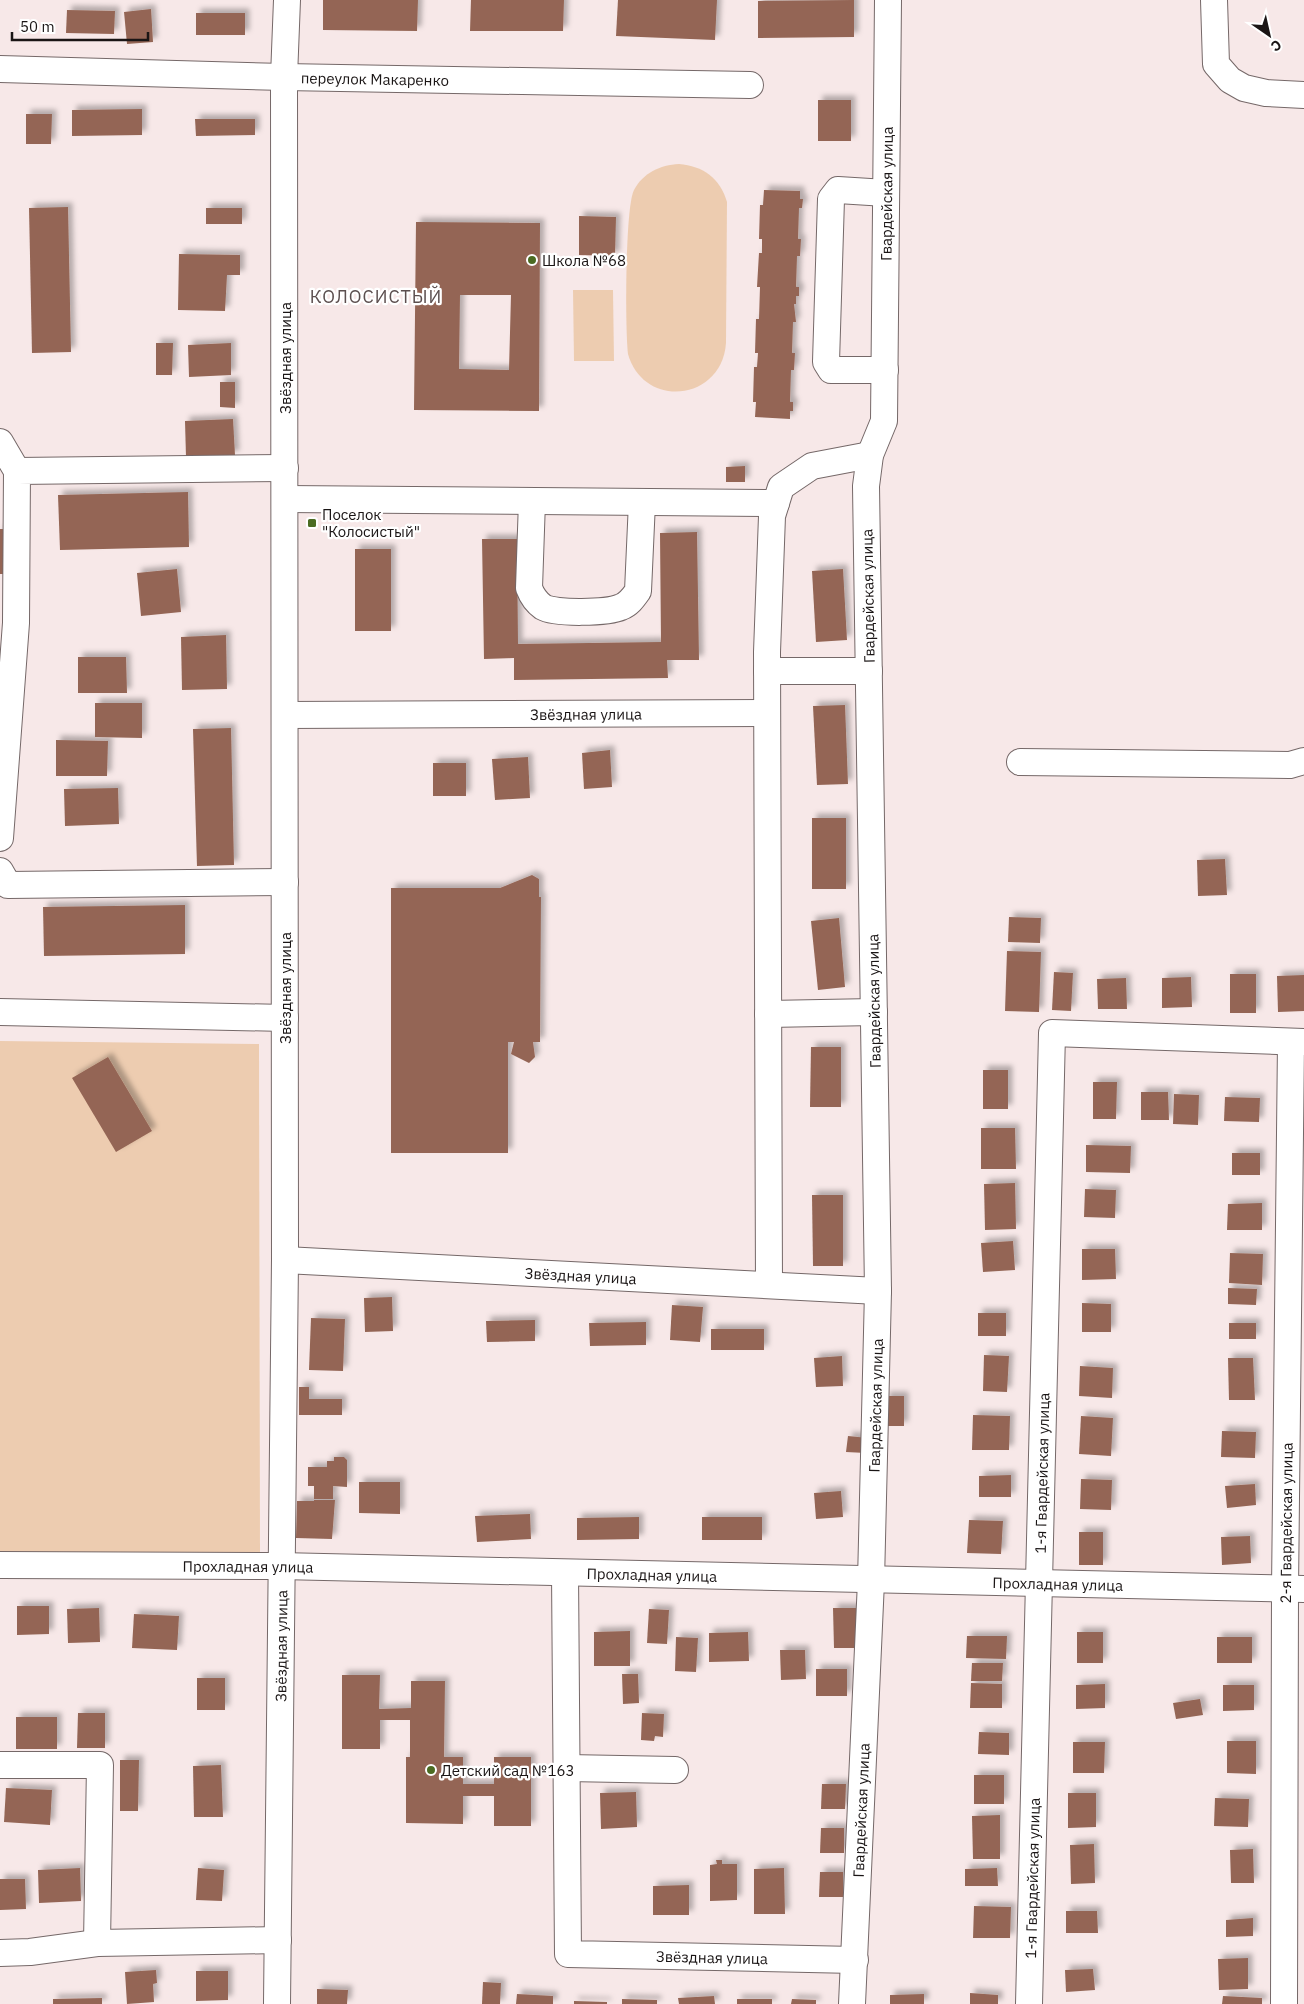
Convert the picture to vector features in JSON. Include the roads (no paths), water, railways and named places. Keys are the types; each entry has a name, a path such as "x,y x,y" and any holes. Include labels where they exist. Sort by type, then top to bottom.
{"street":[{"name":"Звёздная улица","path":"277,2004 280,1566 285,1260 285,715 290,506 285,468 284,77 288,0"},
{"name":"Гвардейская улица","path":"852,2004 870,1581 878,1291 866,486 870,455 884,421 888,0"},
{"path":"1214,0 1216,64 1230,80 1244,88 1266,93 1304,95"},
{"name":"переулок Макаренко","path":"0,69 284,77 750,85"},
{"path":"885,370 831,370 826,362 831,198 838,190 886,193"},
{"path":"0,442 17,471 8,508 16,624 0,838"},
{"path":"769,1285 767,671 772,516 781,487 812,466 870,455"},
{"path":"17,471 285,468"},
{"path":"290,506 532,501 776,503"},
{"path":"532,501 529,588 534,599 552,611 612,610 632,600 638,590 642,502"},
{"path":"767,671 869,671"},
{"name":"Звёздная улица","path":"285,715 767,712"},
{"path":"1020,762 1290,764 1304,761"},
{"path":"0,871 8,885 285,882"},
{"path":"0,1012 285,1018"},
{"path":"768,1014 874,1012"},
{"name":"1-я Гвардейская улица","path":"1029,2004 1052,1032 1298,1042"},
{"name":"2-я Гвардейская улица","path":"1284,2004 1294,1589 1298,1042"},
{"name":"Звёздная улица","path":"285,1260 878,1291"},
{"name":"Прохладная улица","path":"0,1565 280,1566 870,1581 1038,1582 1294,1589"},
{"path":"565,1573 567,1768 675,1770"},
{"path":"0,1765 100,1765 97,1943"},
{"name":"Звёздная улица","path":"567,1768 568,1954 855,1960"},
{"path":"0,1953 30,1952 97,1943 278,1940"}],"place":[{"name":"Школа №68","path":"532,260"},
{"name":"Поселок \"Колосистый\"","path":"312,523"},
{"name":"Детский cад №163","path":"431,1770"}],"district":[{"name":"КОЛОСИСТЫЙ","path":"376,296"}]}
